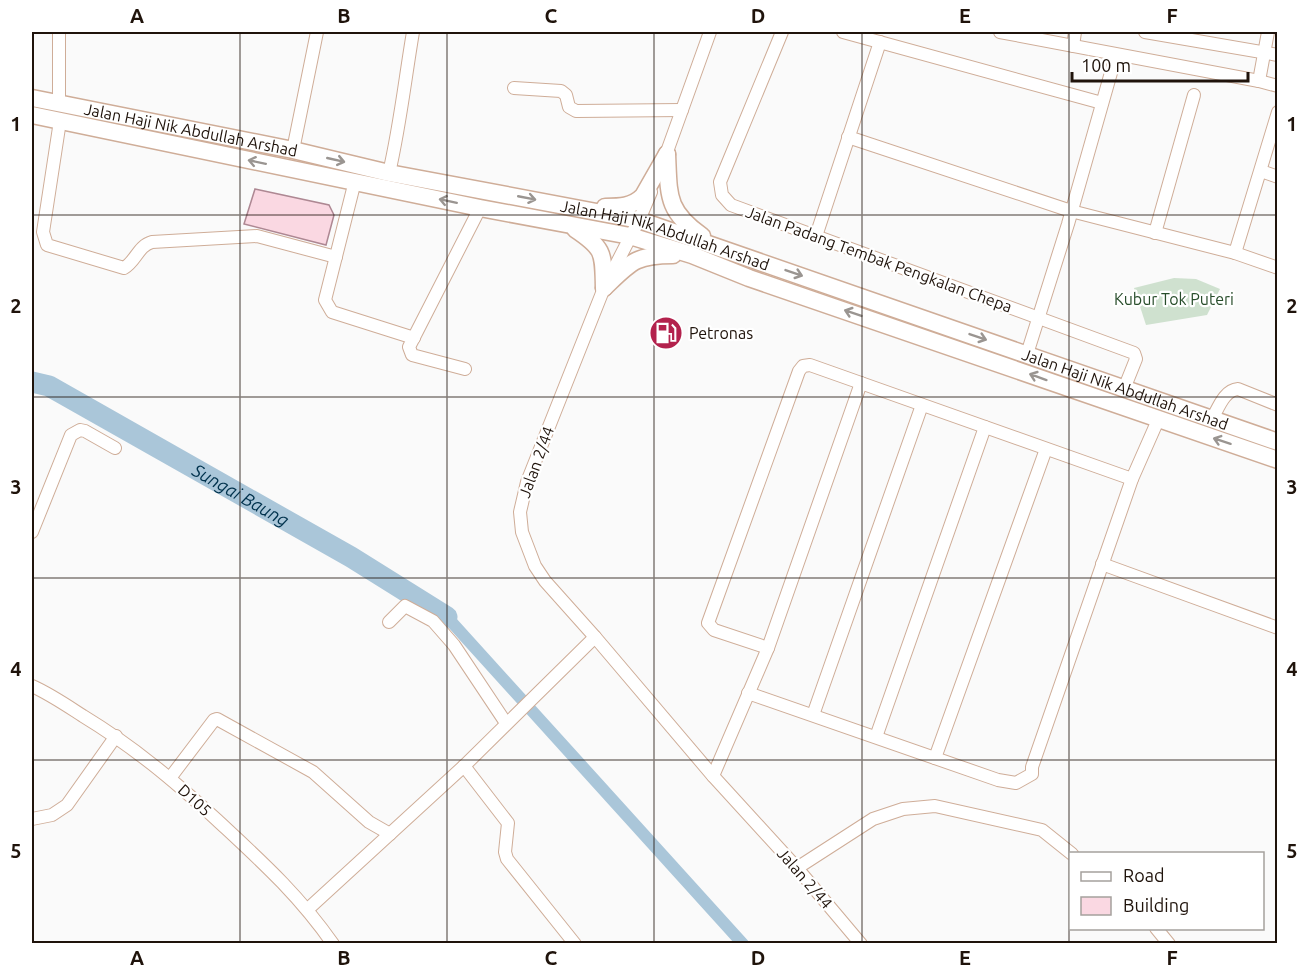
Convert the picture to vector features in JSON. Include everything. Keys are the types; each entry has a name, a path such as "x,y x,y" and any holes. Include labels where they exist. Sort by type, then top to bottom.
{"main road":[{"name":"Jalan Haji Nik Abdullah Arshad","path":"32,98 293,150 389,173 639,220 1278,442"},
{"name":"Jalan Haji Nik Abdullah Arshad","path":"32,115 480,208 630,236 692,255 749,278 1278,460"},
{"path":"571,207 631,205 643,195 667,154"},
{"path":"667,154 669,194 677,214 685,224 720,247"},
{"path":"570,225 597,246 603,262 604,288"},
{"path":"604,288 625,267 640,259 648,256 692,255"}],"street":[{"path":"59,32 59,103"},
{"path":"293,150 317,32"},
{"path":"389,173 398,135 413,32"},
{"name":"Jalan 2/44","path":"710,32 667,154 639,220 604,288 527,482 520,512 522,532 545,581 712,776 797,868 861,944"},
{"name":"Jalan Padang Tembak Pengkalan Chepa","path":"782,32 720,182 722,195 731,205 1134,352 1136,359 1124,389"},
{"path":"843,32 1102,103"},
{"path":"1000,32 1278,86"},
{"path":"1072,46 1076,32"},
{"path":"1145,32 1278,55"},
{"path":"1259,81 1268,32"},
{"path":"816,236 880,42"},
{"path":"1027,354 1116,55"},
{"path":"514,88 561,92 566,95 569,106 576,111 682,110"},
{"path":"1155,232 1194,95"},
{"path":"1235,253 1278,112"},
{"path":"60,121 43,232 47,244 124,268 131,264 140,248 152,242 257,236 336,257"},
{"path":"848,137 1071,211 1235,253 1278,268"},
{"path":"1261,171 1278,177"},
{"path":"355,182 324,300 332,312 414,338"},
{"path":"465,369 412,355 409,347 480,208"},
{"path":"768,648 714,630 709,626 709,619 801,368 810,365 861,382 1132,479"},
{"path":"712,776 768,648 861,382"},
{"path":"1212,419 1228,392 1233,389 1278,405"},
{"path":"813,715 922,405"},
{"path":"748,693 1011,783 1018,782 1032,774 1032,767 1132,479 1158,420"},
{"path":"876,737 985,427"},
{"path":"32,532 71,435 80,430 85,431 116,448"},
{"path":"935,758 1046,449"},
{"path":"1102,564 1278,628"},
{"path":"389,622 405,606 432,621 454,645 506,723"},
{"path":"308,909 464,766 595,637"},
{"name":"D105","path":"32,686 116,736 170,778 281,879 308,909 333,944"},
{"path":"170,778 217,719 313,772 369,822 390,834"},
{"path":"32,819 52,815 67,805 116,736"},
{"path":"464,766 508,823 505,852 507,859 575,944"},
{"path":"797,868 873,819 903,808 935,806 1042,830 1070,852"},
{"path":"1158,930 1168,944"}],"green space":[{"name":"Kubur Tok Puteri","path":"1174,278 1196,279 1220,289 1207,315 1146,325 1134,288"}],"building":[{"path":"255,189 329,205 334,215 326,245 244,224"}],"waterway":[{"name":"Sungai Baung","path":"32,382 49,386 351,557 447,617"},
{"path":"447,617 743,944"}],"place":[{"name":"Petronas","path":"666,333"}]}
